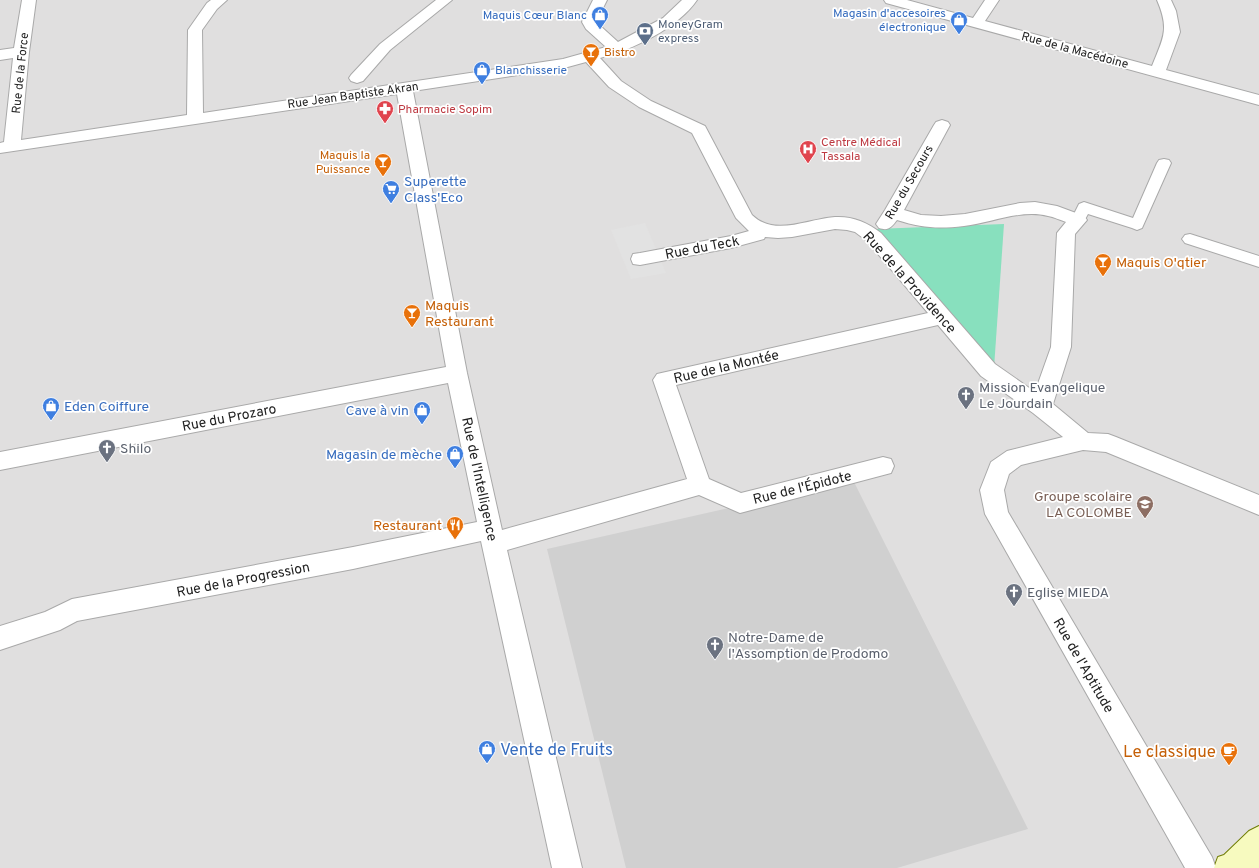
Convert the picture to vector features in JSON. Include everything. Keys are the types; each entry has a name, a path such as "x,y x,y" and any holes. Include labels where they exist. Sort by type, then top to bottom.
{"street":[{"name":"Rue de la Force","path":"6,147 29,0"},
{"path":"195,118 195,30 212,6 220,0"},
{"path":"357,78 385,47 445,0"},
{"path":"600,0 589,22 591,26 617,49"},
{"name":"Rue Jean Baptiste Akran","path":"6,147 404,88 590,57 617,49 668,21 690,0"},
{"name":"Rue de la Macédoine","path":"891,0 1259,100"},
{"path":"978,23 992,0"},
{"path":"1158,72 1173,32 1169,11 1164,0"},
{"path":"0,55 21,52"},
{"name":"Rue de la Providence","path":"590,57 615,84 645,104 700,130 745,218 755,227 767,232 836,223 861,227 874,237 988,370 1041,407 1083,441"},
{"name":"Rue de l'Intelligence","path":"404,88 457,373 567,868"},
{"name":"Rue du Secours","path":"874,237 894,213 942,125"},
{"path":"894,213 920,221 940,222 965,220 1020,209 1035,208 1051,210 1078,220 1066,233 1061,347 1041,407"},
{"name":"Rue du Teck","path":"640,259 731,242 757,235 761,229"},
{"name":"Rue de la Montée","path":"700,485 664,380 942,317"},
{"name":"Rue du Prozaro","path":"0,461 457,373"},
{"name":"Rue de l'Aptitude","path":"1201,868 997,514 992,490 999,469 1015,457 1083,441 1108,444 1259,505"},
{"name":"Rue de l'Épidote","path":"700,485 740,503 883,466"},
{"path":"492,536 700,485"},
{"name":"Rue de la Progression","path":"0,638 51,622 72,610 353,558 492,536"},
{"path":"1241,867 1259,841"}],"lane":[{"path":"1078,220 1084,207 1137,225 1164,163"},
{"path":"1190,240 1259,262"}],"shaded area":[{"path":"0,0 1259,0 1259,868 0,868"},
{"path":"645,223 666,273 631,279 611,230"},
{"path":"853,480 1028,829 897,868 626,868 547,549"}],"green space":[{"path":"1004,224 994,368 875,229"}],"place":[{"name":"Maquis Cœur Blanc","path":"600,30"},
{"name":"Magasin d'accesoires électronique","path":"959,35"},
{"name":"MoneyGram express","path":"645,46"},
{"name":"Bistro","path":"591,67"},
{"name":"Blanchisserie","path":"482,85"},
{"name":"Pharmacie Sopim","path":"385,124"},
{"name":"Centre Médical Tassala","path":"808,164"},
{"name":"Maquis la Puissance","path":"383,177"},
{"name":"Superette Class'Eco","path":"391,204"},
{"name":"Maquis O'qtier","path":"1103,277"},
{"name":"Maquis Restaurant","path":"412,328"},
{"name":"Mission Evangelique Le Jourdain","path":"966,410"},
{"name":"Eden Coiffure","path":"51,421"},
{"name":"Cave à vin","path":"422,425"},
{"name":"Shilo","path":"107,463"},
{"name":"Magasin de mèche","path":"455,469"},
{"name":"Groupe scolaire LA COLOMBE","path":"1145,519"},
{"name":"Restaurant","path":"455,540"},
{"name":"Eglise MIEDA","path":"1014,607"},
{"name":"Notre-Dame de l'Assomption de Prodomo","path":"715,660"},
{"name":"Vente de Fruits","path":"487,764"},
{"name":"Le classique","path":"1229,766"}]}
